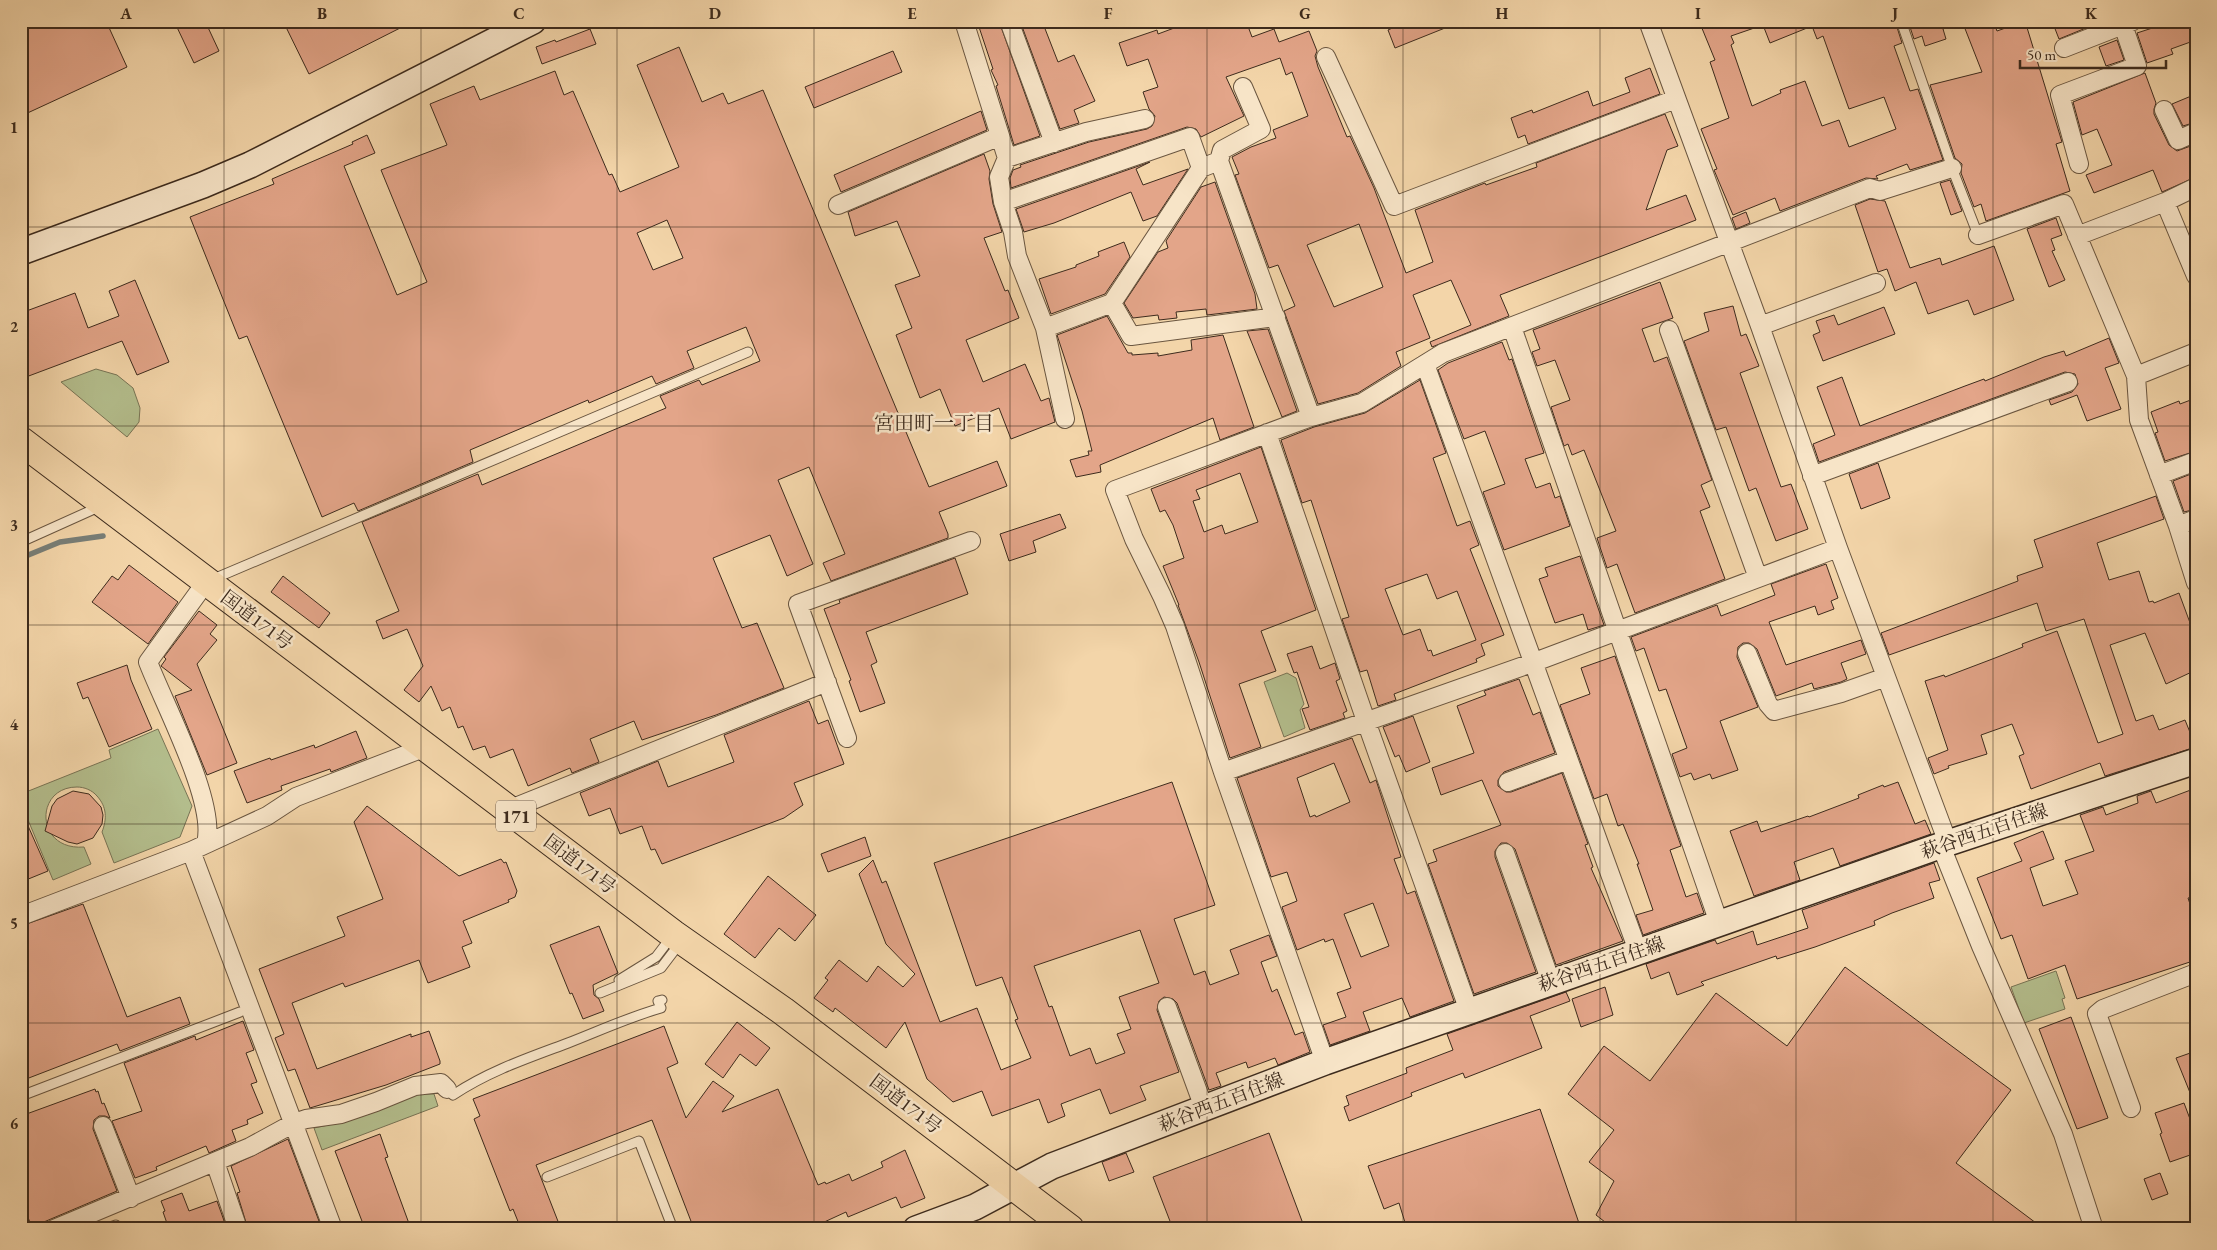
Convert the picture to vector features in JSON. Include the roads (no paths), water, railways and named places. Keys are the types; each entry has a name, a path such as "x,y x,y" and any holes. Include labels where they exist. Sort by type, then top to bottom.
{"highway":[{"name":"国道171号","path":"21,441 677,937 783,1011 1070,1229"}],"main road":[{"path":"21,252 203,185 250,165 533,21"},
{"name":"萩谷西五百住線","path":"916,1229 974,1207 1052,1166 1325,1062 1945,844 2196,761"}],"street":[{"path":"964,21 1007,158 999,177 1003,202 1013,232 1017,256 1044,328 1065,419"},
{"path":"1009,21 1054,143"},
{"path":"1648,21 1760,326 1981,946 2062,1134 2094,1229"},
{"path":"2064,48 2128,23 2137,66 2060,95 2079,164"},
{"path":"1326,57 1394,206 1676,99"},
{"path":"1243,87 1261,129 1222,150 1219,161 1311,418"},
{"path":"2164,110 2178,140 2196,132"},
{"path":"1007,158 1086,132 1145,119"},
{"path":"838,205 1000,136"},
{"path":"1003,202 1190,137 1201,168"},
{"path":"1044,328 1112,303 1201,168 1219,161"},
{"path":"1325,1062 1223,772 1175,626 1134,539 1115,490 1267,433 1362,403 1444,353 1729,242 1870,188 1880,191 1952,168"},
{"path":"2077,236 2196,188"},
{"path":"2165,202 2195,272"},
{"path":"1978,235 2064,204 2136,376 2139,420 2178,526 2196,583"},
{"path":"1760,326 1876,283"},
{"path":"1112,303 1131,336 1276,317"},
{"path":"1512,327 1719,923"},
{"path":"1668,330 1758,578"},
{"path":"2136,376 2196,352"},
{"path":"1425,364 1638,951"},
{"path":"1812,476 2068,382"},
{"path":"1267,433 1366,721 1469,1011"},
{"path":"2160,475 2196,461"},
{"path":"2178,526 2196,519"},
{"path":"847,738 798,604 971,541"},
{"path":"1223,772 1532,663 1838,548"},
{"path":"199,847 209,832 205,803 197,779 148,662 206,582"},
{"path":"1748,653 1768,704 1774,711 1841,693 1886,677"},
{"path":"508,810 827,682"},
{"path":"21,916 199,847 267,816 296,797 426,747"},
{"path":"1508,782 1568,760"},
{"path":"199,847 294,1123 333,1229"},
{"path":"1505,853 1551,982"},
{"path":"2131,1108 2098,1014 2103,1008 2196,973"},
{"path":"1167,1007 1204,1108"},
{"path":"54,1229 250,1147 294,1123 358,1109 415,1086 441,1083 447,1090"},
{"path":"103,1126 131,1198"},
{"path":"215,1162 238,1229"}],"lane":[{"path":"1901,21 1952,168 1978,235"},
{"path":"206,582 748,352"},
{"path":"21,542 104,504"},
{"path":"604,991 656,957 677,937"},
{"path":"447,1090 453,1095 474,1081 497,1070 627,1018 661,1008 658,1001 662,1000"},
{"path":"21,1096 240,1012"},
{"path":"547,1177 639,1141 673,1229"},
{"path":"105,1229 116,1225"}],"waterway":[{"path":"21,558 60,542 103,536"}],"district":[{"name":"宮田町一丁目","path":"934,423"}]}
